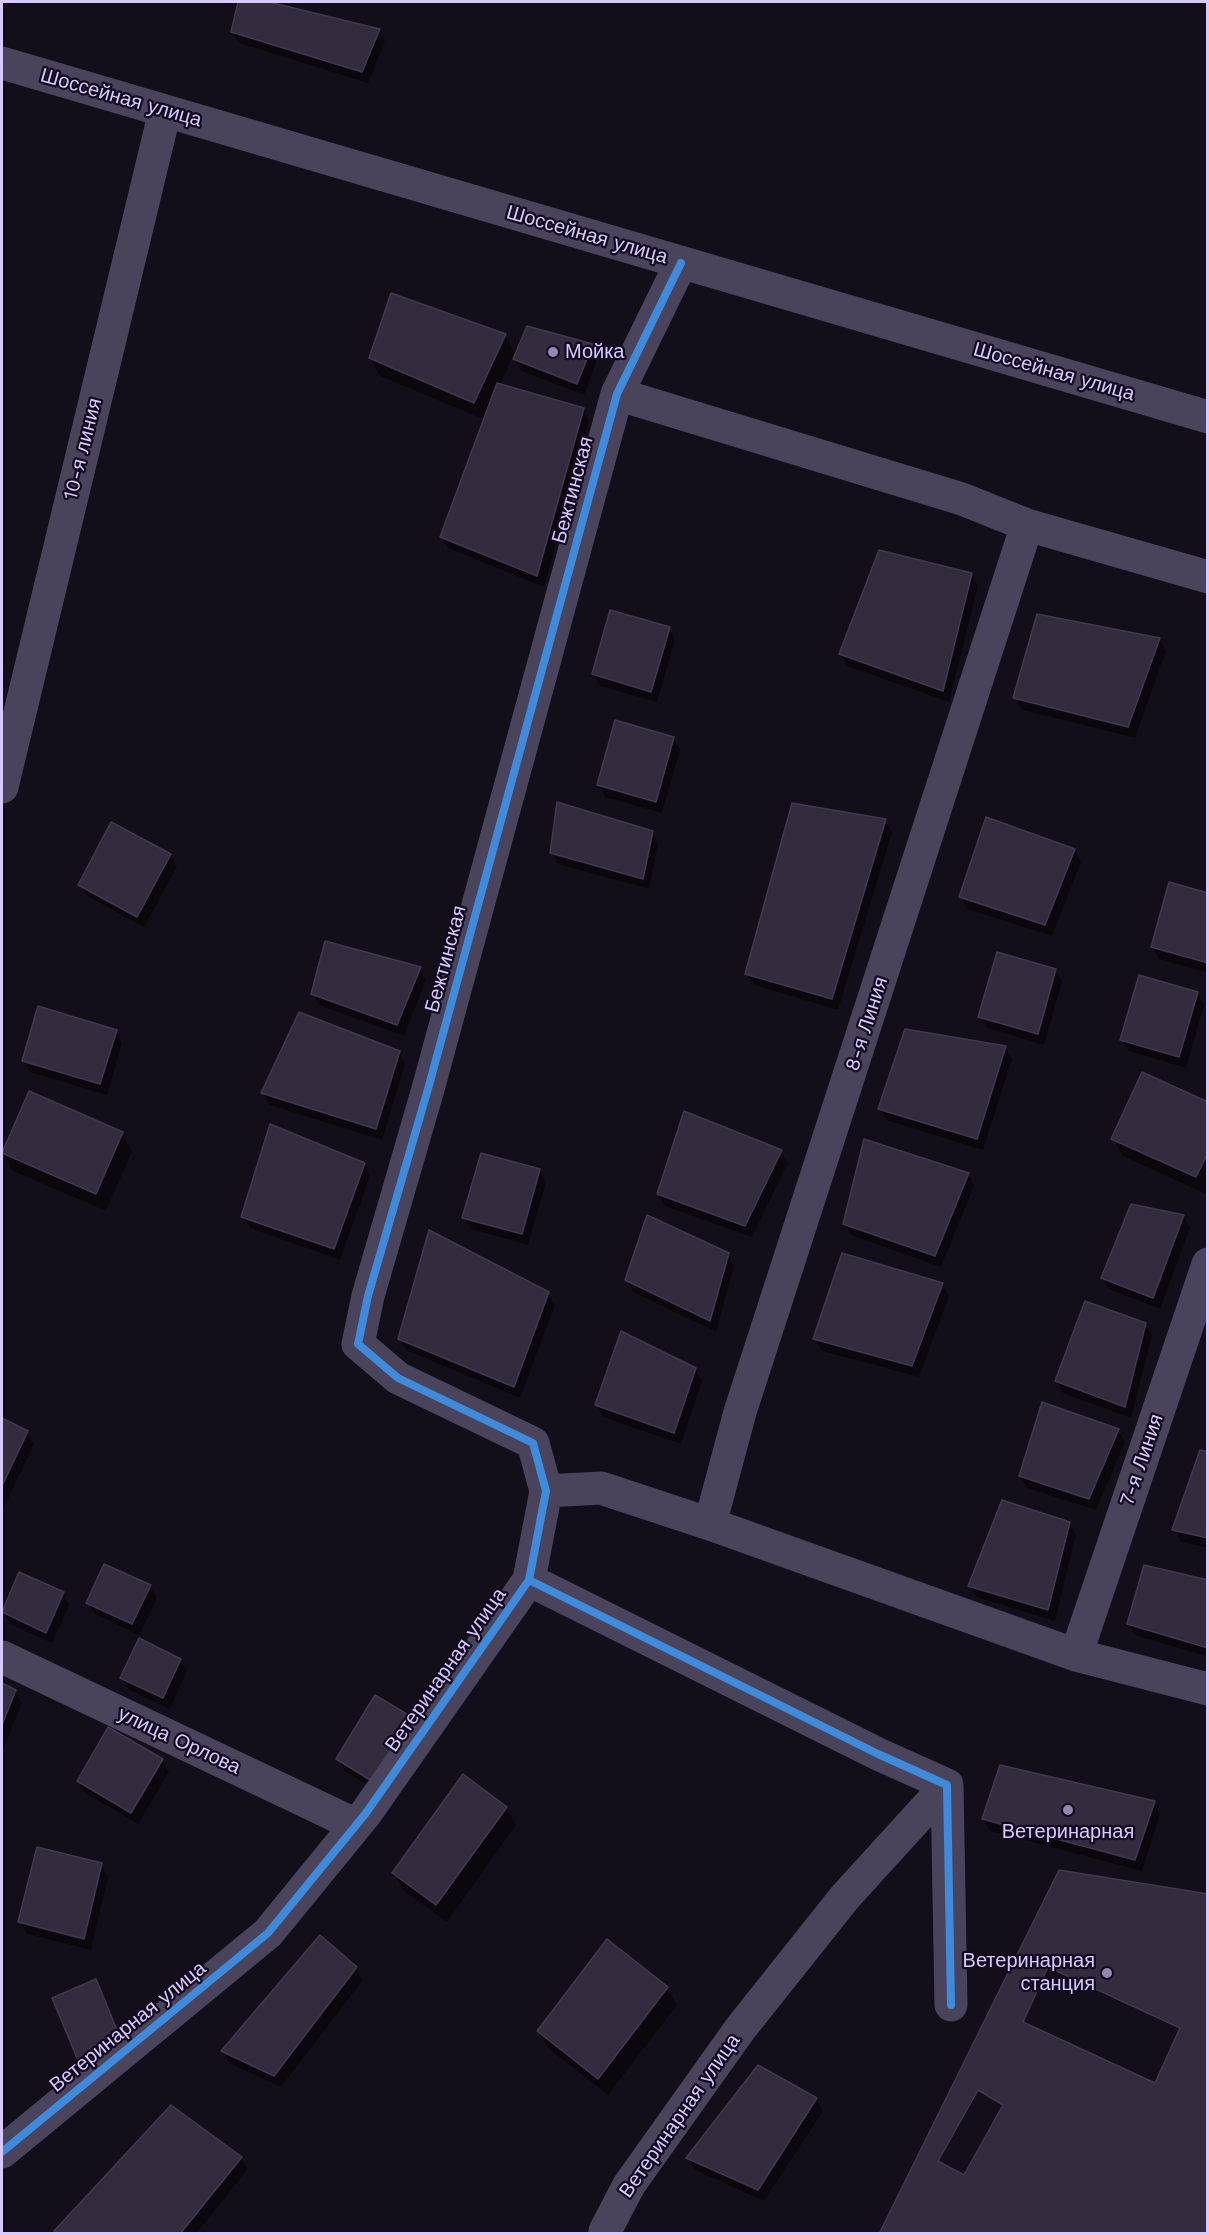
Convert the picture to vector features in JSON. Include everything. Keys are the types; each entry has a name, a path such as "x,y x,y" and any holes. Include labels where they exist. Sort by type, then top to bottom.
{"street":[{"name":"Шоссейная улица","path":"2,63 1208,417"},
{"name":"10-я линия","path":"2,787 165,111"},
{"name":"Бежтинская","path":"529,1580 546,1491 532,1443 398,1378 358,1344 368,1296 428,1089 617,394 681,263"},
{"path":"617,394 962,499 1027,525 1208,577"},
{"name":"8-я Линия","path":"710,1524 740,1412 1027,525"},
{"name":"7-я Линия","path":"1076,1656 1208,1264"},
{"path":"546,1491 601,1488 710,1524 1076,1656 1208,1689"},
{"name":"Ветеринарная улица","path":"2,2152 268,1933 356,1825 529,1580 878,1754 947,1785 845,1897 740,2030 628,2186 605,2231"},
{"name":"улица Орлова","path":"2,1657 356,1825"},
{"path":"947,1785 951,2005"}],"building":[{"path":"238,2 269,2 380,29 362,72 231,32"},
{"path":"391,293 506,334 474,403 369,358"},
{"name":"Мойка","path":"527,326 593,344 577,384 513,359"},
{"path":"497,383 584,408 537,576 440,537"},
{"path":"879,550 972,573 943,691 839,654"},
{"path":"610,610 670,627 651,692 592,674"},
{"path":"1037,614 1160,638 1128,727 1013,698"},
{"path":"615,720 674,737 656,802 597,785"},
{"path":"557,802 653,831 643,879 550,853"},
{"path":"792,803 886,819 832,999 745,974"},
{"path":"986,817 1075,849 1045,925 959,897"},
{"path":"111,822 171,854 137,917 78,885"},
{"path":"1169,882 1208,893 1208,963 1151,947"},
{"path":"325,941 421,967 397,1025 311,994"},
{"path":"997,952 1056,969 1038,1034 978,1017"},
{"path":"1139,975 1198,992 1179,1057 1120,1040"},
{"path":"38,1006 117,1030 100,1084 22,1061"},
{"path":"299,1012 400,1051 376,1129 261,1093"},
{"path":"905,1029 1006,1046 977,1139 878,1109"},
{"path":"1142,1072 1208,1102 1208,1153 1196,1177 1111,1139"},
{"path":"29,1091 123,1132 96,1194 2,1153"},
{"path":"684,1111 782,1150 745,1226 657,1194"},
{"path":"270,1124 365,1163 334,1249 241,1217"},
{"path":"864,1139 969,1173 935,1256 843,1224"},
{"path":"481,1153 540,1169 522,1234 462,1218"},
{"path":"1131,1204 1184,1215 1153,1298 1101,1278"},
{"path":"647,1215 729,1253 710,1321 625,1280"},
{"path":"429,1230 549,1292 514,1387 398,1339"},
{"path":"842,1253 943,1283 912,1366 813,1339"},
{"path":"1085,1301 1146,1323 1125,1407 1055,1381"},
{"path":"621,1331 696,1368 674,1433 595,1405"},
{"path":"1042,1402 1119,1429 1089,1499 1019,1476"},
{"path":"2,1418 28,1431 2,1486"},
{"path":"1200,1450 1208,1452 1208,1538 1172,1530"},
{"path":"1002,1500 1070,1522 1048,1610 968,1586"},
{"path":"104,1564 151,1585 132,1624 86,1603"},
{"path":"1144,1565 1208,1580 1208,1648 1127,1624"},
{"path":"19,1572 64,1592 46,1633 2,1612"},
{"path":"139,1638 181,1659 163,1698 120,1678"},
{"path":"2,1683 16,1690 2,1725"},
{"path":"375,1695 415,1719 375,1783 336,1759"},
{"path":"108,1727 163,1759 131,1813 77,1781"},
{"name":"Ветеринарная","path":"1000,1765 1155,1801 1135,1860 982,1819"},
{"path":"463,1774 507,1807 436,1905 392,1873"},
{"path":"37,1847 102,1863 84,1939 18,1922"},
{"name":"Ветеринарная станция","path":"1059,1870 1208,1894 1208,2234 879,2234"},
{"path":"320,1935 357,1967 274,2076 221,2051"},
{"path":"607,1939 668,1987 598,2079 537,2031"},
{"path":"1048,1967 1180,2028 1155,2083 1023,2022"},
{"path":"96,1979 124,2047 80,2065 52,1998"},
{"path":"758,2065 817,2098 758,2190 686,2158"},
{"path":"978,2090 1003,2105 964,2175 938,2161"},
{"path":"171,2105 242,2157 180,2234 59,2234 54,2231"}],"cycle path":[{"path":"529,1580 546,1491 533,1443 398,1378 358,1344 368,1296 428,1089 617,394 681,263"},
{"path":"2,2152 268,1933 366,1813 529,1580 878,1754 947,1785 951,2005"}],"place":[{"name":"Мойка","path":"553,352"},
{"name":"Ветеринарная","path":"1068,1810"},
{"name":"Ветеринарная станция","path":"1107,1973"}]}
